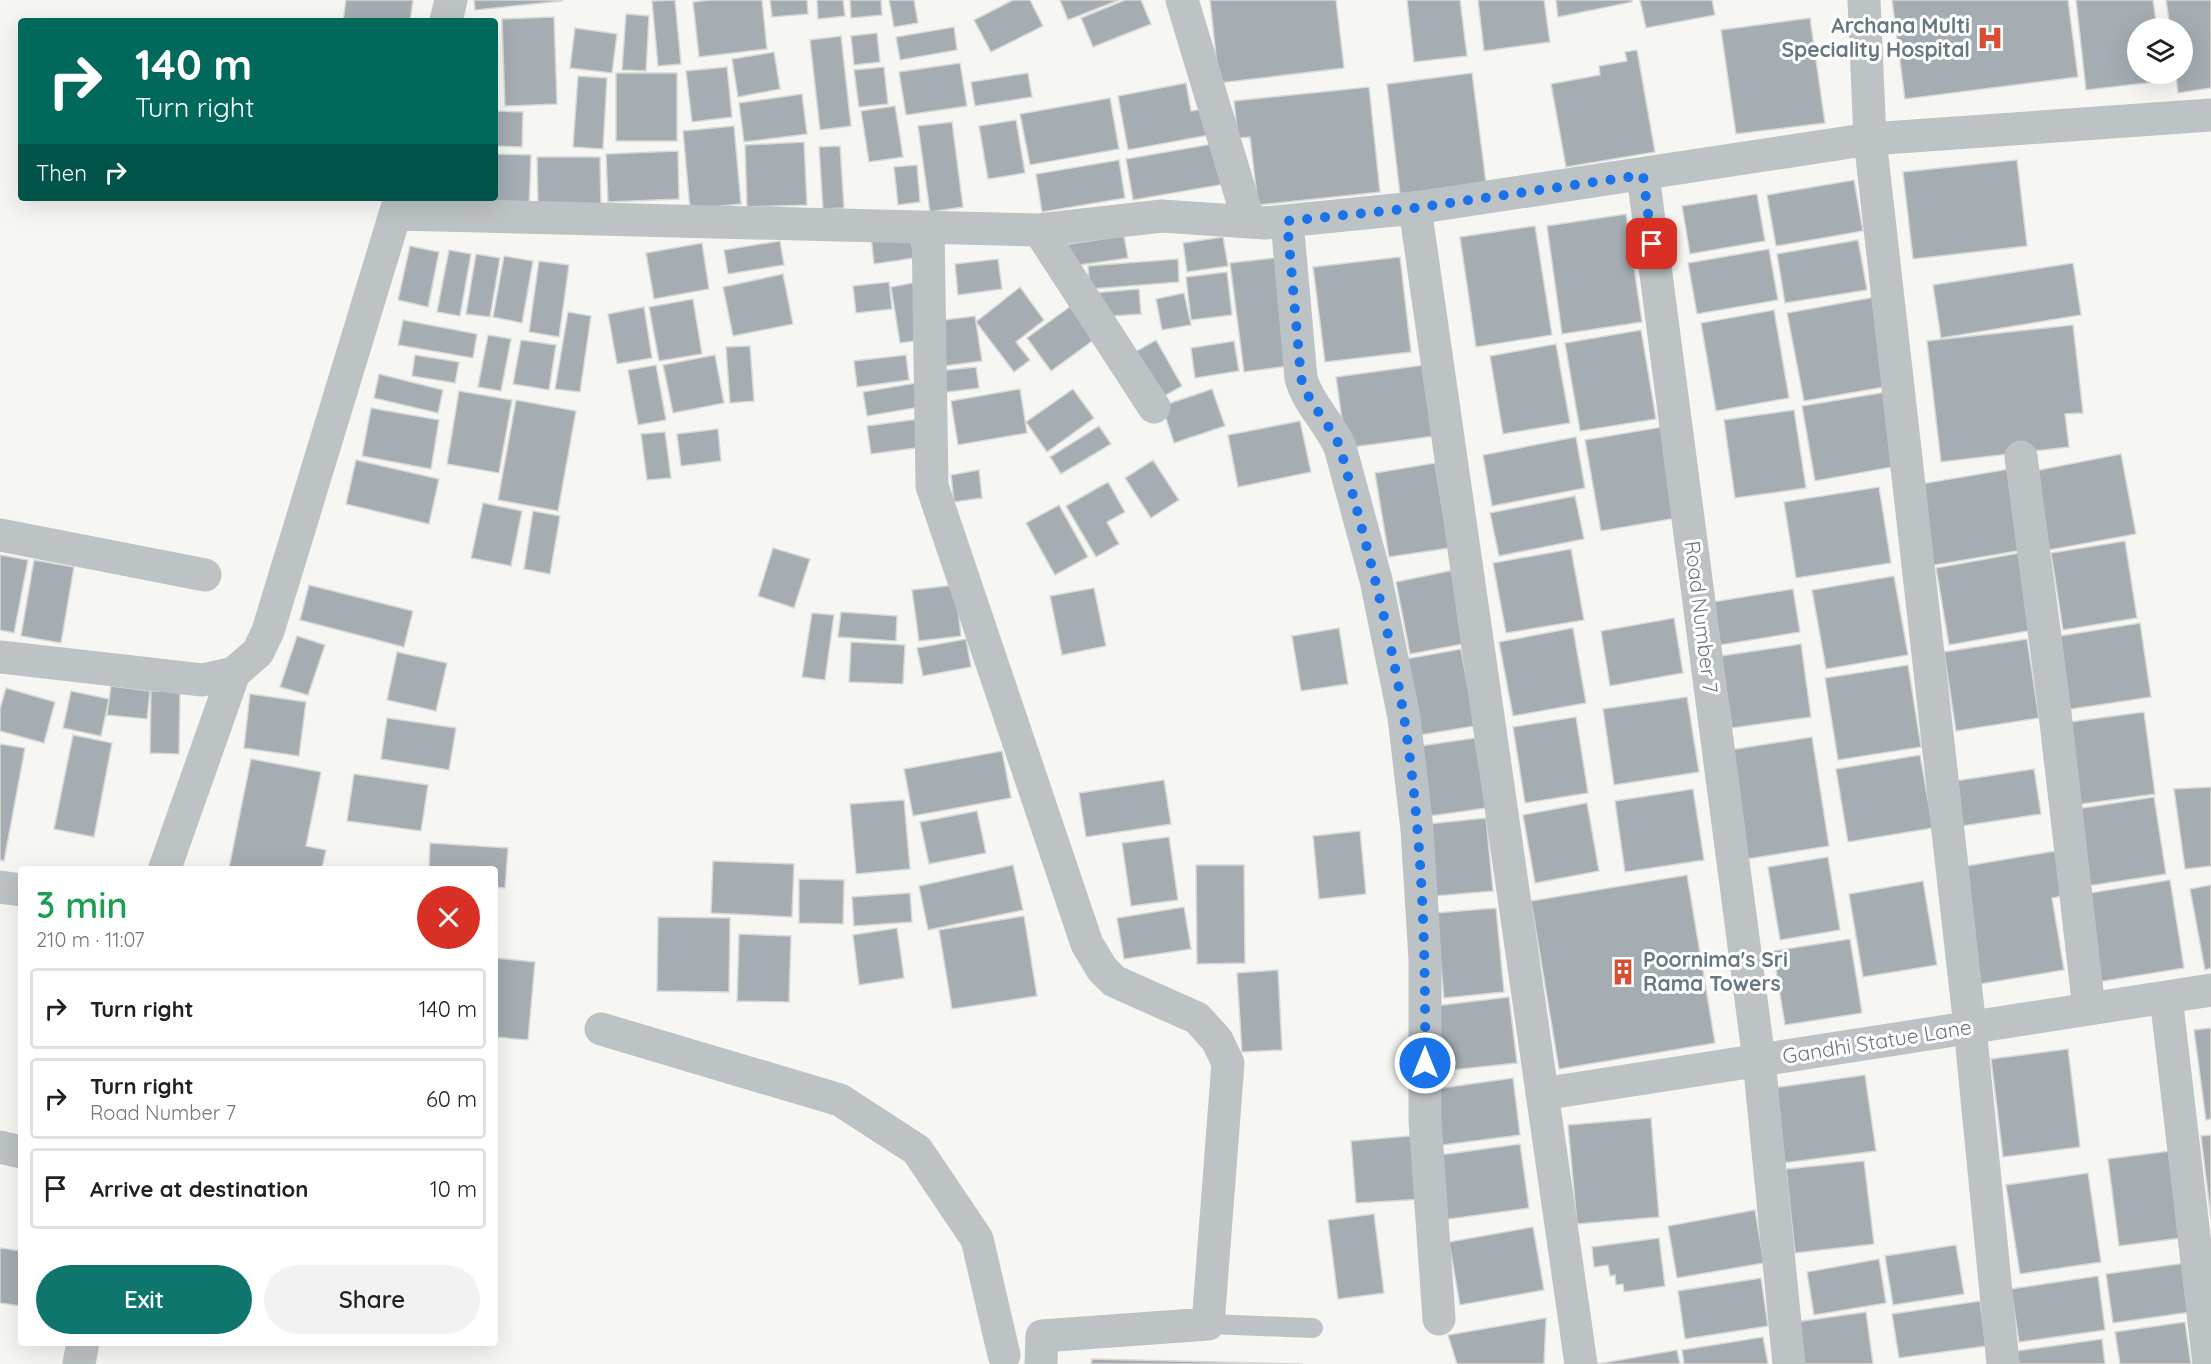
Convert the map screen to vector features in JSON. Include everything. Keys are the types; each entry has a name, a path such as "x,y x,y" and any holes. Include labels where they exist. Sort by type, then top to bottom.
{"street":[{"path":"447,18 451,0"},
{"path":"1182,0 1249,222"},
{"path":"1864,0 1870,139 1970,1027 2003,1364"},
{"path":"0,657 202,680 234,673 258,652 268,632 398,206 1039,230 1162,216 1249,222 1287,221 1415,208 1870,139 2211,115"},
{"name":"Road Number 7","path":"1643,175 1759,1060 1789,1364"},
{"path":"1415,208 1581,1364"},
{"path":"1287,221 1301,378 1310,402 1333,431 1340,447 1376,580 1404,717 1417,830 1424,935 1425,1120 1439,1319"},
{"path":"601,1029 840,1100 917,1150 977,1239 994,1359 1208,1324 1228,1063 1217,1040 1197,1018 1114,981 1102,969 1088,944 932,486 928,227"},
{"path":"1039,230 1154,407"},
{"path":"2021,457 2054,705 2089,1009"},
{"path":"0,535 205,575"},
{"path":"166,866 234,673"},
{"path":"0,887 18,890"},
{"name":"Gandhi Statue Lane","path":"1542,1094 2211,990"},
{"path":"2166,997 2209,1364"},
{"path":"0,1147 18,1151"},
{"path":"79,1364 82,1346"}],"lane":[{"path":"1208,1324 1313,1328"}],"building":[{"path":"346,0 413,0 410,18 343,18"},
{"path":"474,0 562,0 562,1 475,10"},
{"path":"675,0 681,64 658,66 652,1"},
{"path":"762,0 767,49 699,57 693,2"},
{"path":"770,0 807,0 808,14 772,17"},
{"path":"817,0 843,0 845,16 818,19"},
{"path":"850,0 881,0 882,15 851,18"},
{"path":"889,0 914,0 918,23 894,27"},
{"path":"1013,0 1030,0 1043,26 991,52 974,20"},
{"path":"1060,0 1119,0 1068,20"},
{"path":"1125,0 1141,0 1151,24 1093,47 1081,18"},
{"path":"1210,0 1336,0 1344,68 1219,83"},
{"path":"1407,0 1460,0 1467,56 1414,62"},
{"path":"1478,0 1544,0 1550,42 1484,51"},
{"path":"1556,0 1632,0 1632,2 1558,17"},
{"path":"1640,0 1712,0 1715,15 1646,28"},
{"path":"1892,0 2068,0 2078,77 1905,99"},
{"path":"2076,0 2153,0 2156,18 2127,18 2127,84 2137,84 2086,90"},
{"path":"2166,0 2211,0 2211,88 2178,93 2177,84 2193,84 2193,18 2169,18"},
{"path":"626,14 649,16 646,71 622,70"},
{"path":"554,17 557,104 505,106 502,19"},
{"path":"1810,18 1825,123 1736,134 1721,30"},
{"path":"954,27 957,50 900,60 896,37"},
{"path":"575,28 617,34 612,73 570,68"},
{"path":"877,33 880,62 854,65 851,36"},
{"path":"841,36 851,126 820,130 810,40"},
{"path":"1637,50 1655,152 1566,167 1551,84 1600,75 1599,66 1627,61 1625,52"},
{"path":"774,52 780,89 738,97 732,59"},
{"path":"960,63 967,106 906,115 899,72"},
{"path":"727,67 732,117 692,122 686,71"},
{"path":"884,67 888,104 859,107 854,70"},
{"path":"616,73 677,73 677,141 616,141"},
{"path":"1028,73 1032,97 975,106 971,82"},
{"path":"1472,73 1486,183 1400,194 1387,84"},
{"path":"578,76 607,78 603,149 573,147"},
{"path":"1186,83 1191,111 1210,108 1215,134 1128,150 1118,96"},
{"path":"1369,87 1380,192 1258,205 1250,137 1238,138 1234,101"},
{"path":"802,94 807,134 744,142 739,103"},
{"path":"1110,98 1119,149 1030,165 1020,114"},
{"path":"895,106 903,157 869,162 861,111"},
{"path":"498,111 523,112 522,147 498,146"},
{"path":"1016,120 1025,173 988,179 979,126"},
{"path":"952,122 963,207 930,212 918,126"},
{"path":"734,126 741,204 690,209 683,131"},
{"path":"804,142 807,205 747,207 745,145"},
{"path":"1218,143 1225,184 1133,200 1126,159"},
{"path":"840,146 844,208 823,209 819,147"},
{"path":"678,151 679,199 608,202 606,154"},
{"path":"498,154 531,155 529,208 467,207 467,201 498,201"},
{"path":"537,157 600,157 601,206 538,207"},
{"path":"1119,160 1125,198 1042,212 1036,174"},
{"path":"2017,160 2027,246 1913,259 1903,172"},
{"path":"917,165 920,202 898,205 894,167"},
{"path":"1854,180 1863,231 1776,246 1767,195"},
{"path":"1757,194 1765,241 1690,254 1682,206"},
{"path":"1626,214 1642,322 1562,334 1547,226"},
{"path":"1535,226 1552,335 1476,347 1460,237"},
{"path":"910,231 914,258 874,264 871,236"},
{"path":"1124,236 1128,258 1072,266 1068,244"},
{"path":"1223,237 1228,266 1187,272 1183,243"},
{"path":"1858,240 1867,290 1785,303 1777,254"},
{"path":"780,241 784,265 728,274 724,250"},
{"path":"702,243 709,289 654,299 646,253"},
{"path":"410,246 439,252 428,307 398,300"},
{"path":"1769,249 1778,300 1697,314 1688,263"},
{"path":"449,250 471,254 460,316 437,312"},
{"path":"476,254 500,258 490,317 466,314"},
{"path":"504,256 533,261 522,323 493,317"},
{"path":"1284,257 1297,365 1244,372 1230,263"},
{"path":"1400,257 1411,352 1325,362 1313,267"},
{"path":"998,259 1002,289 958,295 955,264"},
{"path":"1178,259 1179,282 1090,289 1088,266"},
{"path":"539,261 569,265 559,337 529,332"},
{"path":"2073,263 2081,315 1941,338 1933,285"},
{"path":"1227,272 1232,315 1191,320 1186,277"},
{"path":"783,274 793,324 733,336 723,287"},
{"path":"889,282 892,309 856,313 853,286"},
{"path":"913,283 922,340 900,343 891,287"},
{"path":"1020,287 1044,320 1016,342 1030,360 1014,372 976,322"},
{"path":"1139,289 1141,314 1098,317 1093,293"},
{"path":"1184,293 1191,325 1162,330 1156,299"},
{"path":"1875,297 1890,386 1804,401 1787,313"},
{"path":"693,299 702,354 659,361 649,307"},
{"path":"1075,303 1099,336 1051,371 1027,338"},
{"path":"644,307 652,358 617,364 608,314"},
{"path":"1774,310 1789,398 1716,411 1701,323"},
{"path":"568,312 591,316 580,392 555,389"},
{"path":"975,316 982,361 944,366 937,321"},
{"path":"403,320 477,334 473,358 398,345"},
{"path":"2073,325 2083,413 2065,414 2069,447 1941,462 1927,341"},
{"path":"1641,330 1656,419 1580,431 1565,343"},
{"path":"488,335 511,339 501,391 478,387"},
{"path":"521,340 556,345 549,390 513,384"},
{"path":"1156,340 1182,386 1161,398 1135,352"},
{"path":"1234,341 1239,371 1195,378 1191,348"},
{"path":"1556,344 1570,423 1503,434 1490,356"},
{"path":"750,346 754,401 730,403 726,347"},
{"path":"415,355 459,362 455,383 412,376"},
{"path":"715,355 724,403 673,413 663,365"},
{"path":"906,355 909,380 857,387 854,361"},
{"path":"656,365 666,420 638,425 628,370"},
{"path":"1424,365 1435,436 1346,448 1336,377"},
{"path":"976,367 979,388 940,393 938,371"},
{"path":"379,374 443,390 438,413 374,398"},
{"path":"916,383 920,407 867,416 863,392"},
{"path":"1020,389 1027,433 958,445 951,401"},
{"path":"1073,389 1094,418 1047,452 1026,422"},
{"path":"1212,389 1225,426 1174,443 1162,406"},
{"path":"459,391 512,400 499,473 447,464"},
{"path":"1886,392 1898,466 1815,481 1802,406"},
{"path":"516,400 576,411 558,511 498,500"},
{"path":"371,408 439,420 431,469 362,456"},
{"path":"1794,410 1806,488 1735,498 1724,420"},
{"path":"918,419 923,447 871,454 867,426"},
{"path":"1300,421 1311,472 1238,487 1228,435"},
{"path":"1099,426 1111,444 1061,474 1050,457"},
{"path":"1662,427 1677,518 1601,531 1585,440"},
{"path":"718,429 721,461 681,466 677,434"},
{"path":"665,432 671,478 647,480 641,434"},
{"path":"1576,437 1585,488 1492,506 1483,455"},
{"path":"2121,454 2136,534 2049,550 2034,471"},
{"path":"356,460 439,479 429,524 346,504"},
{"path":"1153,460 1179,500 1151,518 1125,478"},
{"path":"1435,463 1449,548 1389,557 1375,473"},
{"path":"2015,468 2023,550 1929,566 1915,485"},
{"path":"979,470 982,498 954,502 951,475"},
{"path":"1108,482 1125,512 1107,522 1119,544 1096,557 1066,506"},
{"path":"1879,487 1891,563 1796,578 1784,502"},
{"path":"1575,496 1584,539 1499,556 1490,513"},
{"path":"483,503 522,511 511,566 471,558"},
{"path":"1059,505 1088,557 1055,575 1026,523"},
{"path":"533,511 560,516 550,574 524,569"},
{"path":"2125,541 2137,618 2063,630 2051,553"},
{"path":"773,548 810,559 794,608 758,596"},
{"path":"1571,549 1584,620 1506,633 1493,563"},
{"path":"2019,553 2033,630 1949,645 1936,568"},
{"path":"0,555 28,560 14,633 0,630"},
{"path":"34,560 74,567 61,643 21,636"},
{"path":"1454,570 1468,643 1410,654 1396,582"},
{"path":"1894,576 1908,655 1826,669 1812,590"},
{"path":"309,585 413,611 404,647 300,620"},
{"path":"955,585 961,636 919,641 912,590"},
{"path":"1094,588 1106,646 1062,655 1050,596"},
{"path":"1793,589 1800,632 1720,645 1713,602"},
{"path":"841,612 897,616 896,641 838,637"},
{"path":"812,613 834,615 825,680 802,677"},
{"path":"1674,618 1683,673 1610,686 1601,631"},
{"path":"2140,623 2151,697 2065,710 2053,637"},
{"path":"1339,628 1348,684 1301,691 1292,636"},
{"path":"1573,628 1586,703 1513,716 1499,642"},
{"path":"297,636 325,645 308,695 280,687"},
{"path":"966,639 971,667 923,676 917,648"},
{"path":"2027,639 2039,718 1956,731 1944,652"},
{"path":"851,642 905,645 903,684 849,682"},
{"path":"1801,644 1811,717 1732,728 1721,656"},
{"path":"1461,649 1475,726 1420,735 1406,659"},
{"path":"397,652 447,663 436,711 387,700"},
{"path":"1908,665 1921,747 1838,760 1825,678"},
{"path":"111,686 150,691 147,719 107,715"},
{"path":"6,688 55,702 44,743 0,731 0,709"},
{"path":"71,691 109,699 101,736 63,728"},
{"path":"151,691 180,691 179,754 150,753"},
{"path":"250,694 306,702 299,756 244,748"},
{"path":"1687,697 1699,772 1614,785 1603,709"},
{"path":"2144,712 2155,794 2074,805 2062,723"},
{"path":"1576,717 1588,793 1525,803 1513,727"},
{"path":"387,718 456,728 449,770 381,759"},
{"path":"73,735 112,743 94,837 54,829"},
{"path":"1812,737 1829,846 1747,859 1730,750"},
{"path":"1475,738 1486,808 1430,816 1420,746"},
{"path":"0,744 25,748 4,861 0,860"},
{"path":"1002,751 1011,798 913,816 904,769"},
{"path":"1920,755 1933,828 1848,842 1836,769"},
{"path":"251,759 321,772 306,846 326,850 322,866 229,866"},
{"path":"2034,769 2041,814 1962,826 1955,781"},
{"path":"354,774 428,785 421,831 347,821"},
{"path":"1164,780 1171,824 1086,837 1079,793"},
{"path":"2211,787 2211,866 2185,869 2174,789"},
{"path":"1693,789 1704,860 1625,872 1615,801"},
{"path":"2154,797 2166,874 2081,887 2070,810"},
{"path":"904,800 910,869 856,874 850,804"},
{"path":"1587,803 1599,871 1535,883 1523,815"},
{"path":"977,811 986,853 929,864 920,822"},
{"path":"1486,818 1493,891 1435,896 1428,824"},
{"path":"1360,831 1366,894 1319,899 1313,836"},
{"path":"1169,837 1178,900 1131,906 1122,843"},
{"path":"430,843 508,848 505,888 498,887 498,866 429,866"},
{"path":"2055,851 2062,896 2052,898 2064,970 1980,984 1960,867"},
{"path":"1828,857 1840,930 1780,940 1768,867"},
{"path":"713,861 794,864 792,917 711,913"},
{"path":"1013,865 1023,910 928,930 919,886"},
{"path":"1196,865 1244,865 1245,963 1197,964"},
{"name":"Poornima's Sri Rama Towers","path":"1687,875 1715,1043 1559,1069 1531,901"},
{"path":"799,879 844,880 843,924 799,923"},
{"path":"2170,880 2184,968 2098,982 2084,894"},
{"path":"1923,881 1937,965 1863,977 1849,894"},
{"path":"2211,885 2211,968 2205,970 2190,889"},
{"path":"910,893 912,922 854,926 852,897"},
{"path":"1184,907 1191,949 1124,959 1117,918"},
{"path":"1496,908 1504,992 1444,998 1436,913"},
{"path":"1024,916 1037,996 952,1009 939,930"},
{"path":"658,917 730,918 729,992 657,991"},
{"path":"897,928 904,978 859,985 853,935"},
{"path":"739,934 791,936 789,1002 737,1001"},
{"path":"1850,939 1862,1013 1785,1025 1773,951"},
{"path":"498,958 535,962 528,1040 498,1037"},
{"path":"1278,970 1282,1050 1242,1052 1237,973"},
{"path":"1509,997 1517,1063 1443,1071 1435,1006"},
{"path":"2211,1028 2211,1119 2206,1120 2194,1030"},
{"path":"2068,1049 2080,1147 2003,1157 1991,1059"},
{"path":"1865,1075 1876,1151 1783,1163 1772,1088"},
{"path":"1513,1078 1520,1135 1435,1146 1428,1090"},
{"path":"1651,1118 1659,1217 1577,1224 1568,1125"},
{"path":"1421,1135 1425,1199 1356,1203 1351,1141"},
{"path":"2211,1135 2211,1219 2201,1136"},
{"path":"1520,1144 1529,1208 1442,1220 1433,1156"},
{"path":"2170,1151 2181,1238 2119,1246 2108,1159"},
{"path":"1864,1161 1874,1244 1795,1253 1786,1169"},
{"path":"2088,1173 2101,1262 2020,1274 2006,1185"},
{"path":"1755,1210 1764,1263 1677,1278 1668,1226"},
{"path":"1374,1214 1384,1293 1338,1299 1328,1220"},
{"path":"1533,1227 1544,1290 1460,1305 1449,1242"},
{"path":"1659,1238 1665,1286 1624,1292 1623,1284 1616,1285 1615,1275 1610,1276 1608,1265 1594,1267 1592,1247"},
{"path":"1956,1245 1964,1294 1893,1305 1885,1256"},
{"path":"0,1248 18,1251 18,1306 0,1303"},
{"path":"1879,1259 1886,1303 1814,1315 1807,1272"},
{"path":"2185,1263 2191,1312 2113,1323 2106,1274"},
{"path":"2098,1276 2105,1330 2019,1342 2011,1289"},
{"path":"1761,1278 1768,1326 1685,1339 1678,1291"},
{"path":"1980,1301 1986,1346 1899,1358 1892,1314"},
{"path":"1866,1312 1873,1364 1802,1364 1796,1322"},
{"path":"1546,1318 1544,1364 1457,1364 1448,1335"},
{"path":"2185,1322 2191,1364 2120,1364 2115,1332"},
{"path":"1763,1337 1768,1364 1684,1364 1682,1350"},
{"path":"2102,1339 2105,1364 2019,1364 2017,1351"},
{"path":"1677,1350 1680,1364 1597,1364"},
{"path":"1092,1359 1303,1364 1091,1364"}],"place":[{"name":"Archana Multi Speciality Hospital","path":"1990,38"},
{"name":"Poornima's Sri Rama Towers","path":"1623,972"}],"route":[{"path":"1425,1063 1425,959 1419,851 1404,717 1376,580 1340,447 1333,431 1310,402 1301,378 1287,221 1415,208 1643,175 1652,244"}]}
